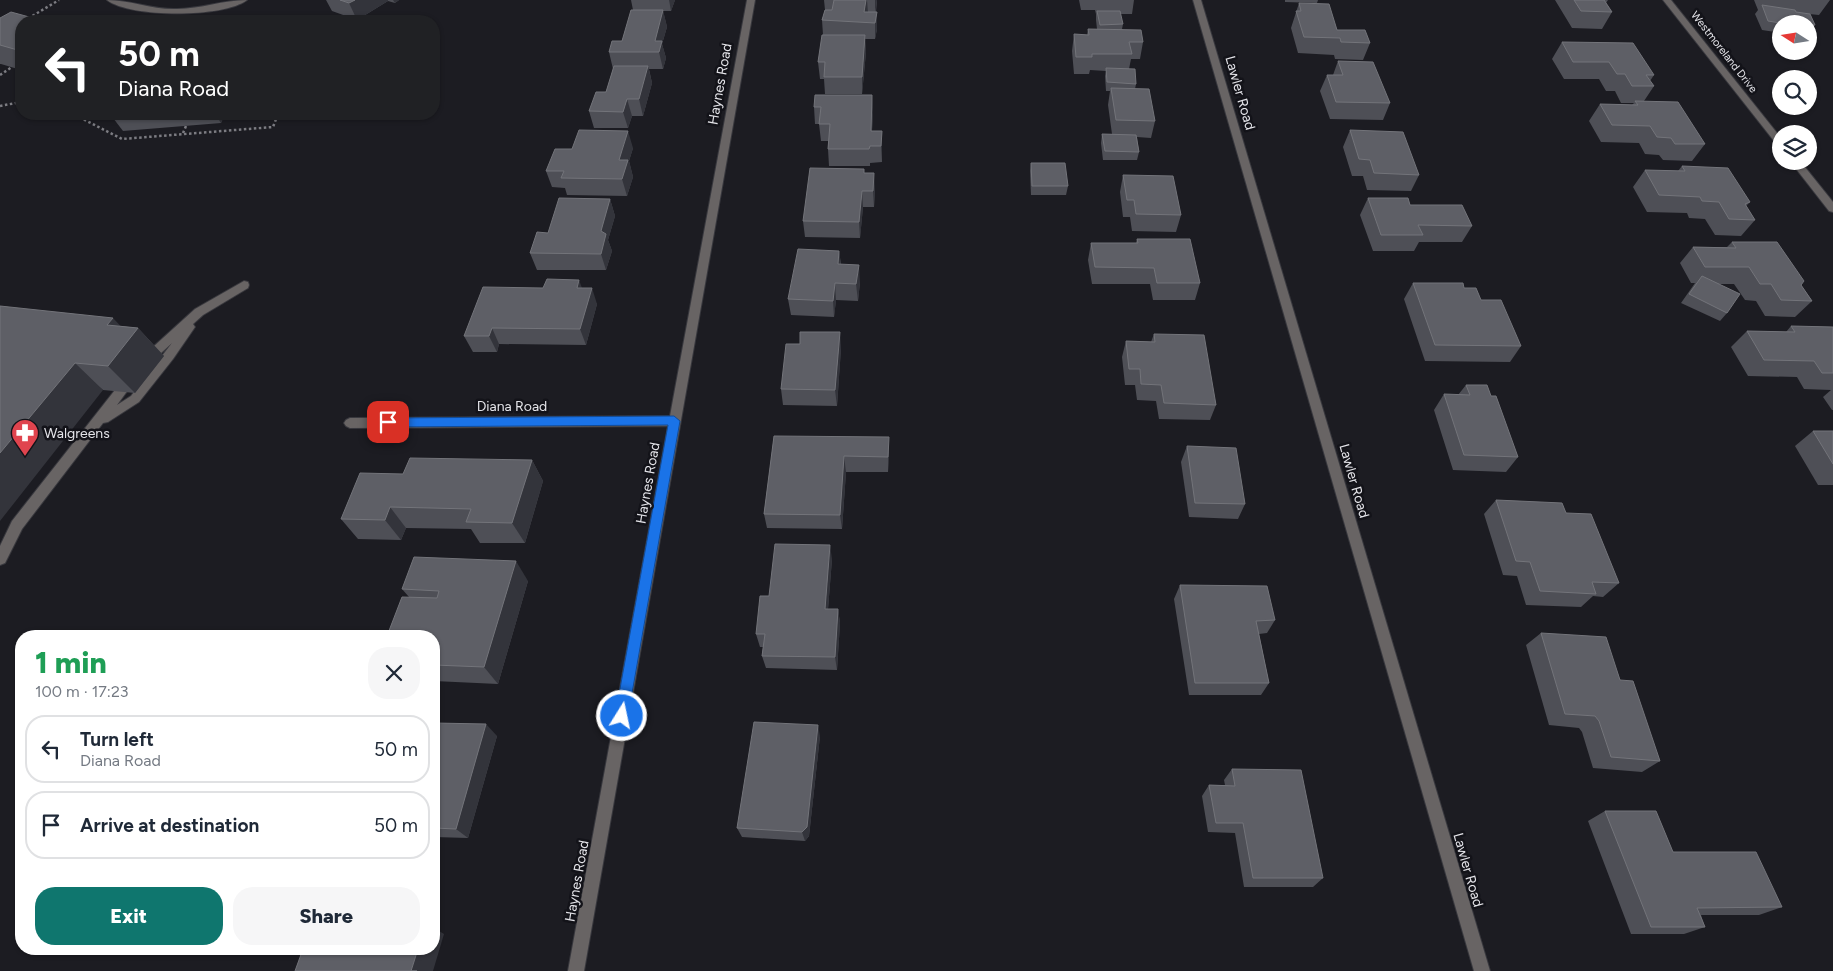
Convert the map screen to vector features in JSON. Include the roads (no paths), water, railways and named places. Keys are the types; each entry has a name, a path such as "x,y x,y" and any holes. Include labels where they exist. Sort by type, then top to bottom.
{"street":[{"path":"111,0 155,12 178,13 199,11 243,0"},
{"name":"Haynes Road","path":"576,971 751,0"},
{"name":"Lawler Road","path":"1197,0 1482,971"},
{"name":"Westmoreland Drive","path":"1667,0 1772,133"},
{"path":"1802,170 1833,209"},
{"path":"0,559 17,526 150,355 199,312 244,285"},
{"name":"Diana Road","path":"350,423 674,421"}],"place":[{"name":"Walgreens","path":"25,457"}]}
